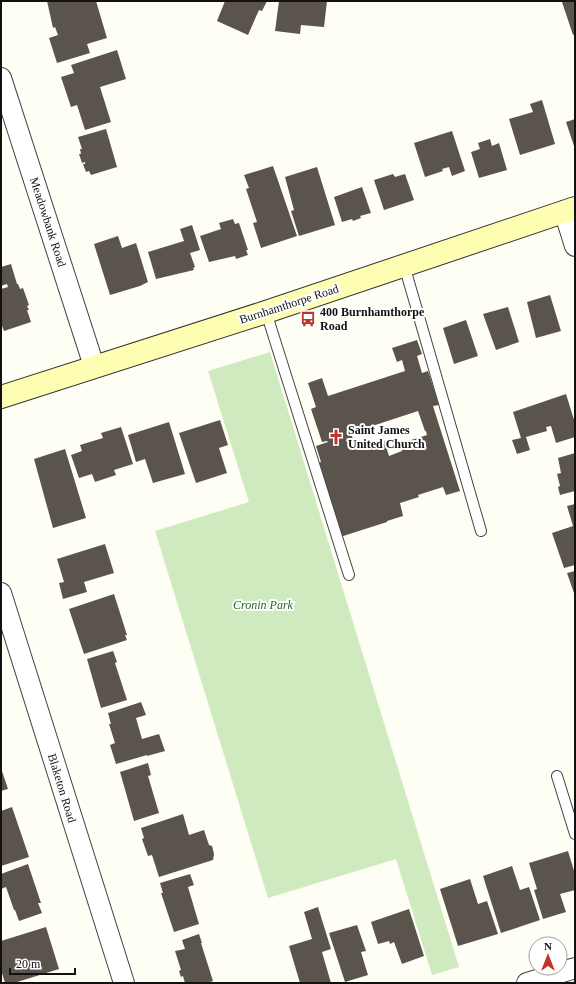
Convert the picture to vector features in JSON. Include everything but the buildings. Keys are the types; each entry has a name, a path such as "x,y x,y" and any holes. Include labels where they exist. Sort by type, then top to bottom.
{"main road":[{"name":"Burnhamthorpe Road","path":"1,397 266,312 570,209"}],"street":[{"name":"Meadowbank Road","path":"1,78 94,366"},
{"path":"570,209 575,246"},
{"name":"Blaketon Road","path":"1,593 124,983"},
{"path":"527,983 575,968"}],"lane":[{"path":"404,265 482,531"},
{"path":"266,312 349,575"},
{"path":"557,776 575,834"}],"green space":[{"name":"Cronin Park","path":"270,352 459,967 432,975 396,859 268,898 155,531 249,502 208,371"}],"place":[{"name":"400 Burnhamthorpe Road","path":"308,319"},
{"name":"Saint James United Church","path":"336,437"}]}
